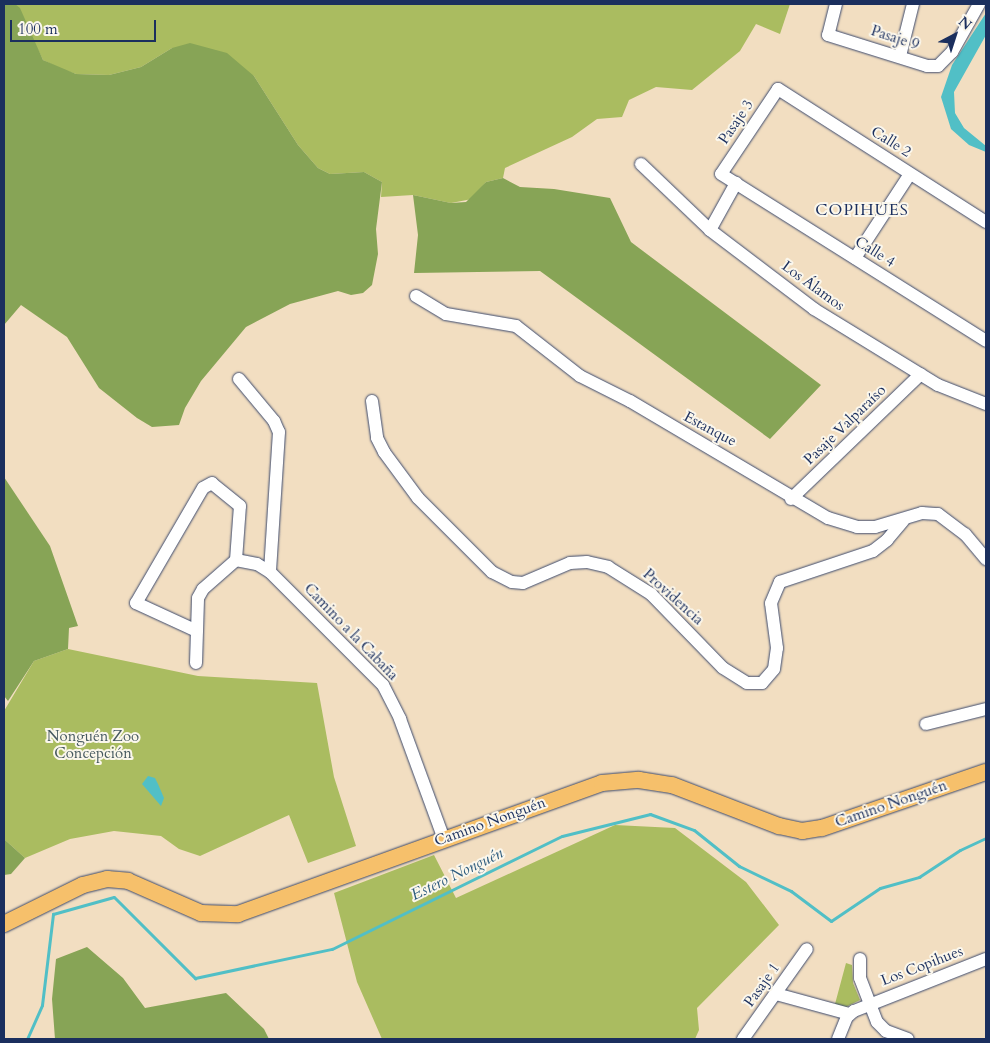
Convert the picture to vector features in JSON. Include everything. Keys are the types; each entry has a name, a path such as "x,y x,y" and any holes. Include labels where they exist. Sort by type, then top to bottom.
{"main road":[{"name":"Camino Nonguén","path":"4,924 83,884 107,878 128,881 201,914 238,914 578,789 615,781 672,785 779,826 802,830 822,828 986,772"}],"street":[{"name":"Pasaje 9","path":"836,4 828,35 900,56 926,66 938,66 952,52 979,4"},
{"path":"900,56 913,4"},
{"name":"Calle 2","path":"778,89 986,222"},
{"name":"Pasaje 3","path":"721,174 778,89"},
{"name":"Los Álamos","path":"641,164 710,230 827,317 949,391 986,404"},
{"name":"Calle 4","path":"721,174 986,341"},
{"path":"855,258 910,174"},
{"path":"710,230 736,183"},
{"name":"Estanque","path":"416,296 446,314 516,326 580,376 630,400 692,440 731,459 791,499 828,518 857,527 885,526 922,513 938,514 965,534 986,559"},
{"name":"Pasaje Valparaíso","path":"791,499 921,374"},
{"path":"239,379 279,432 270,572"},
{"name":"Providencia","path":"372,401 377,438 384,452 418,498 492,572 512,582 523,583 570,563 587,562 608,568 651,594 724,668 747,684 762,682 774,669 777,648 772,603 780,582 873,551 887,540 903,521"},
{"path":"196,663 197,632 198,598 203,589 236,560 240,506 212,483 207,485 136,603 186,629 197,632"},
{"name":"Camino a la Cabaña","path":"236,560 257,564 270,572 370,670 388,694 444,839"},
{"path":"926,724 986,708"},
{"name":"Pasaje 1","path":"744,1039 808,948"},
{"path":"860,959 860,978 880,1028 908,1039"},
{"name":"Los Copihues","path":"849,1014 986,959"},
{"path":"776,994 849,1014 838,1039"}],"green space":[{"path":"4,4 15,4 20,8 43,60 76,74 109,75 141,67 172,48 190,43 227,53 254,76 298,145 318,168 330,174 364,172 382,182 376,229 378,254 372,285 363,293 351,295 338,291 290,304 246,327 201,381 185,408 179,425 152,427 137,418 99,388 67,337 21,305 4,325"},
{"path":"15,4 790,4 780,34 756,24 740,51 692,90 656,87 629,100 622,117 597,119 572,137 505,168 503,178 486,182 472,199 451,203 413,195 381,197 382,182 364,172 330,174 318,168 298,145 254,76 172,48 141,67 109,75 76,74 61,69 43,60"},
{"path":"503,178 520,187 554,189 610,198 631,242 821,385 770,439 540,271 414,273 418,235 413,195 451,203 466,202 486,182"},
{"path":"4,477 50,546 78,626 69,628 68,649 34,661 8,701 4,696"},
{"name":"Nonguén Zoo Concepción","path":"68,649 198,676 317,683 334,777 356,846 308,863 289,815 200,856 179,849 161,836 114,831 70,839 25,858 4,839 4,711 34,661"},
{"path":"615,825 675,828 746,882 779,925 697,1008 699,1030 695,1039 382,1039 357,982 334,893 434,855 456,898"},
{"path":"4,839 25,858 11,874 4,875"},
{"path":"87,947 123,978 145,1008 226,993 264,1029 269,1039 55,1039 52,999 56,959"},
{"path":"846,963 852,965 853,983 860,1000 844,1008 835,1004"}],"water":[{"path":"986,13 986,35 954,92 955,113 964,128 986,146 986,152 969,145 951,129 941,97 952,65"},
{"path":"148,776 155,778 158,784 164,798 161,806 142,784"}],"waterway":[{"name":"Estero Nonguén","path":"27,1039 42,1005 53,914 114,897 195,978 332,949 562,836 650,814 694,830 739,866 791,891 831,921 880,888 919,877 960,850 986,838"}],"district":[{"name":"COPIHUES","path":"862,210"}]}
